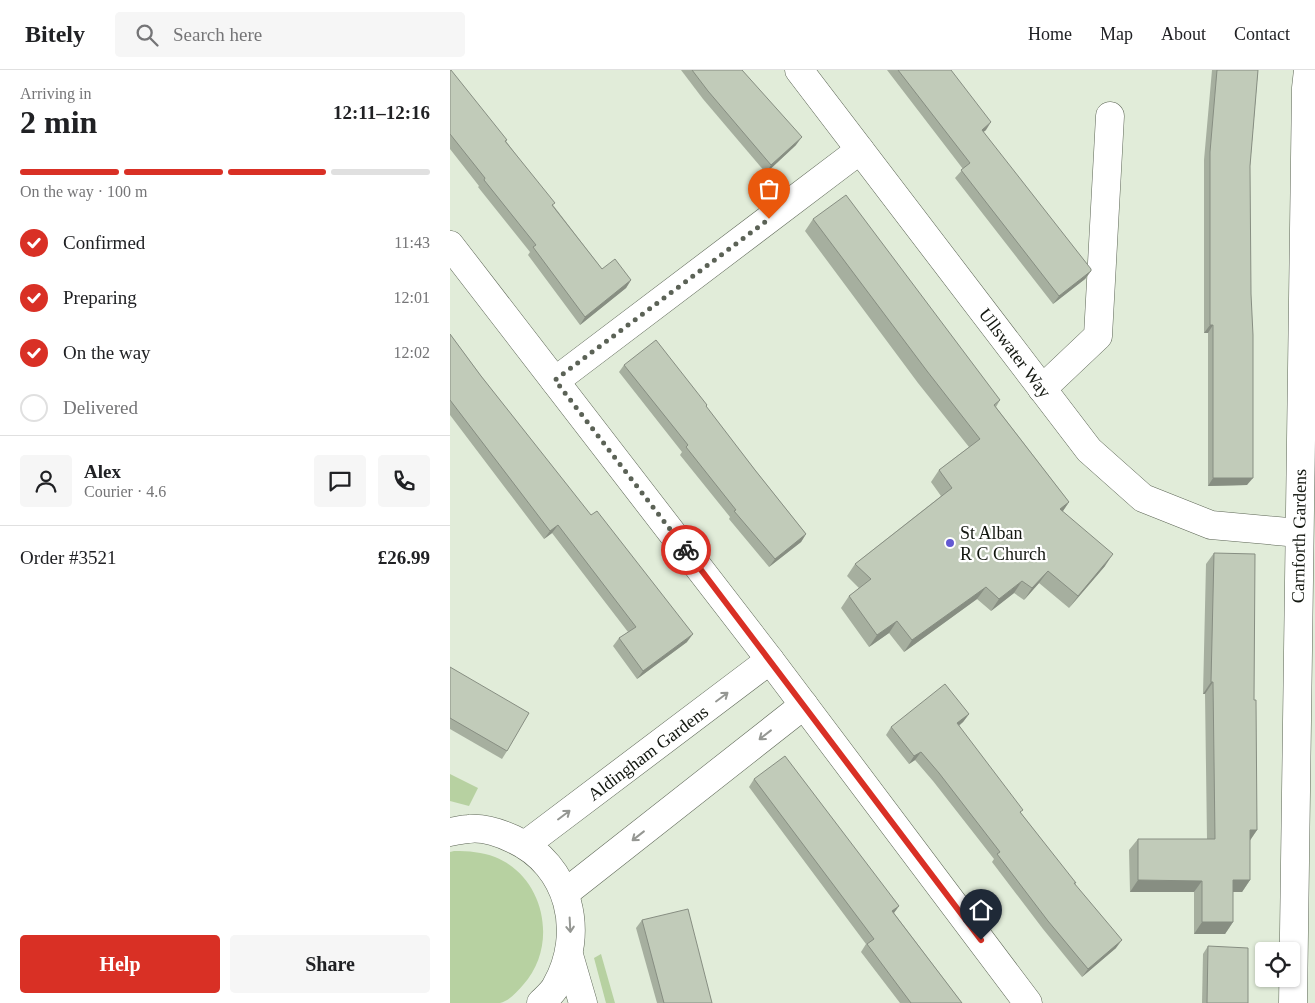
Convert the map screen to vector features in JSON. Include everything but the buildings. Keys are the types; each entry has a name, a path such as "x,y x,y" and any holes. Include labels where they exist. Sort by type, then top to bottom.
{"street":[{"name":"Ullswater Way","path":"799,70 1089,450 1143,498 1211,525 1299,532"},
{"name":"Carnforth Gardens","path":"1293,1003 1306,88 1308,70"},
{"path":"1042,389 1098,336 1110,116"},
{"path":"555,380 860,150"},
{"path":"450,245 770,660 1028,1003"},
{"name":"Aldingham Gardens","path":"525,845 770,660"},
{"path":"565,893 804,705"},
{"path":"457,825 499,833 525,845 548,866 565,893 571,924 569,955 556,987 541,1003"},
{"path":"569,955 584,1003"}],"green space":[{"path":"450,774 478,788 469,806 450,801"},
{"path":"450,852 485,854 495,857 512,867 526,880 535,896 541,914 543,933 541,951 534,969 515,993 500,1003 450,1003"},
{"path":"601,954 615,1003 606,1003 594,958"}],"way so far":[{"path":"686,550 555,380 769,219"}],"place":[{"name":"St Alban R C Church","path":"950,543"}],"route":[{"path":"686,550 981,940"}]}
